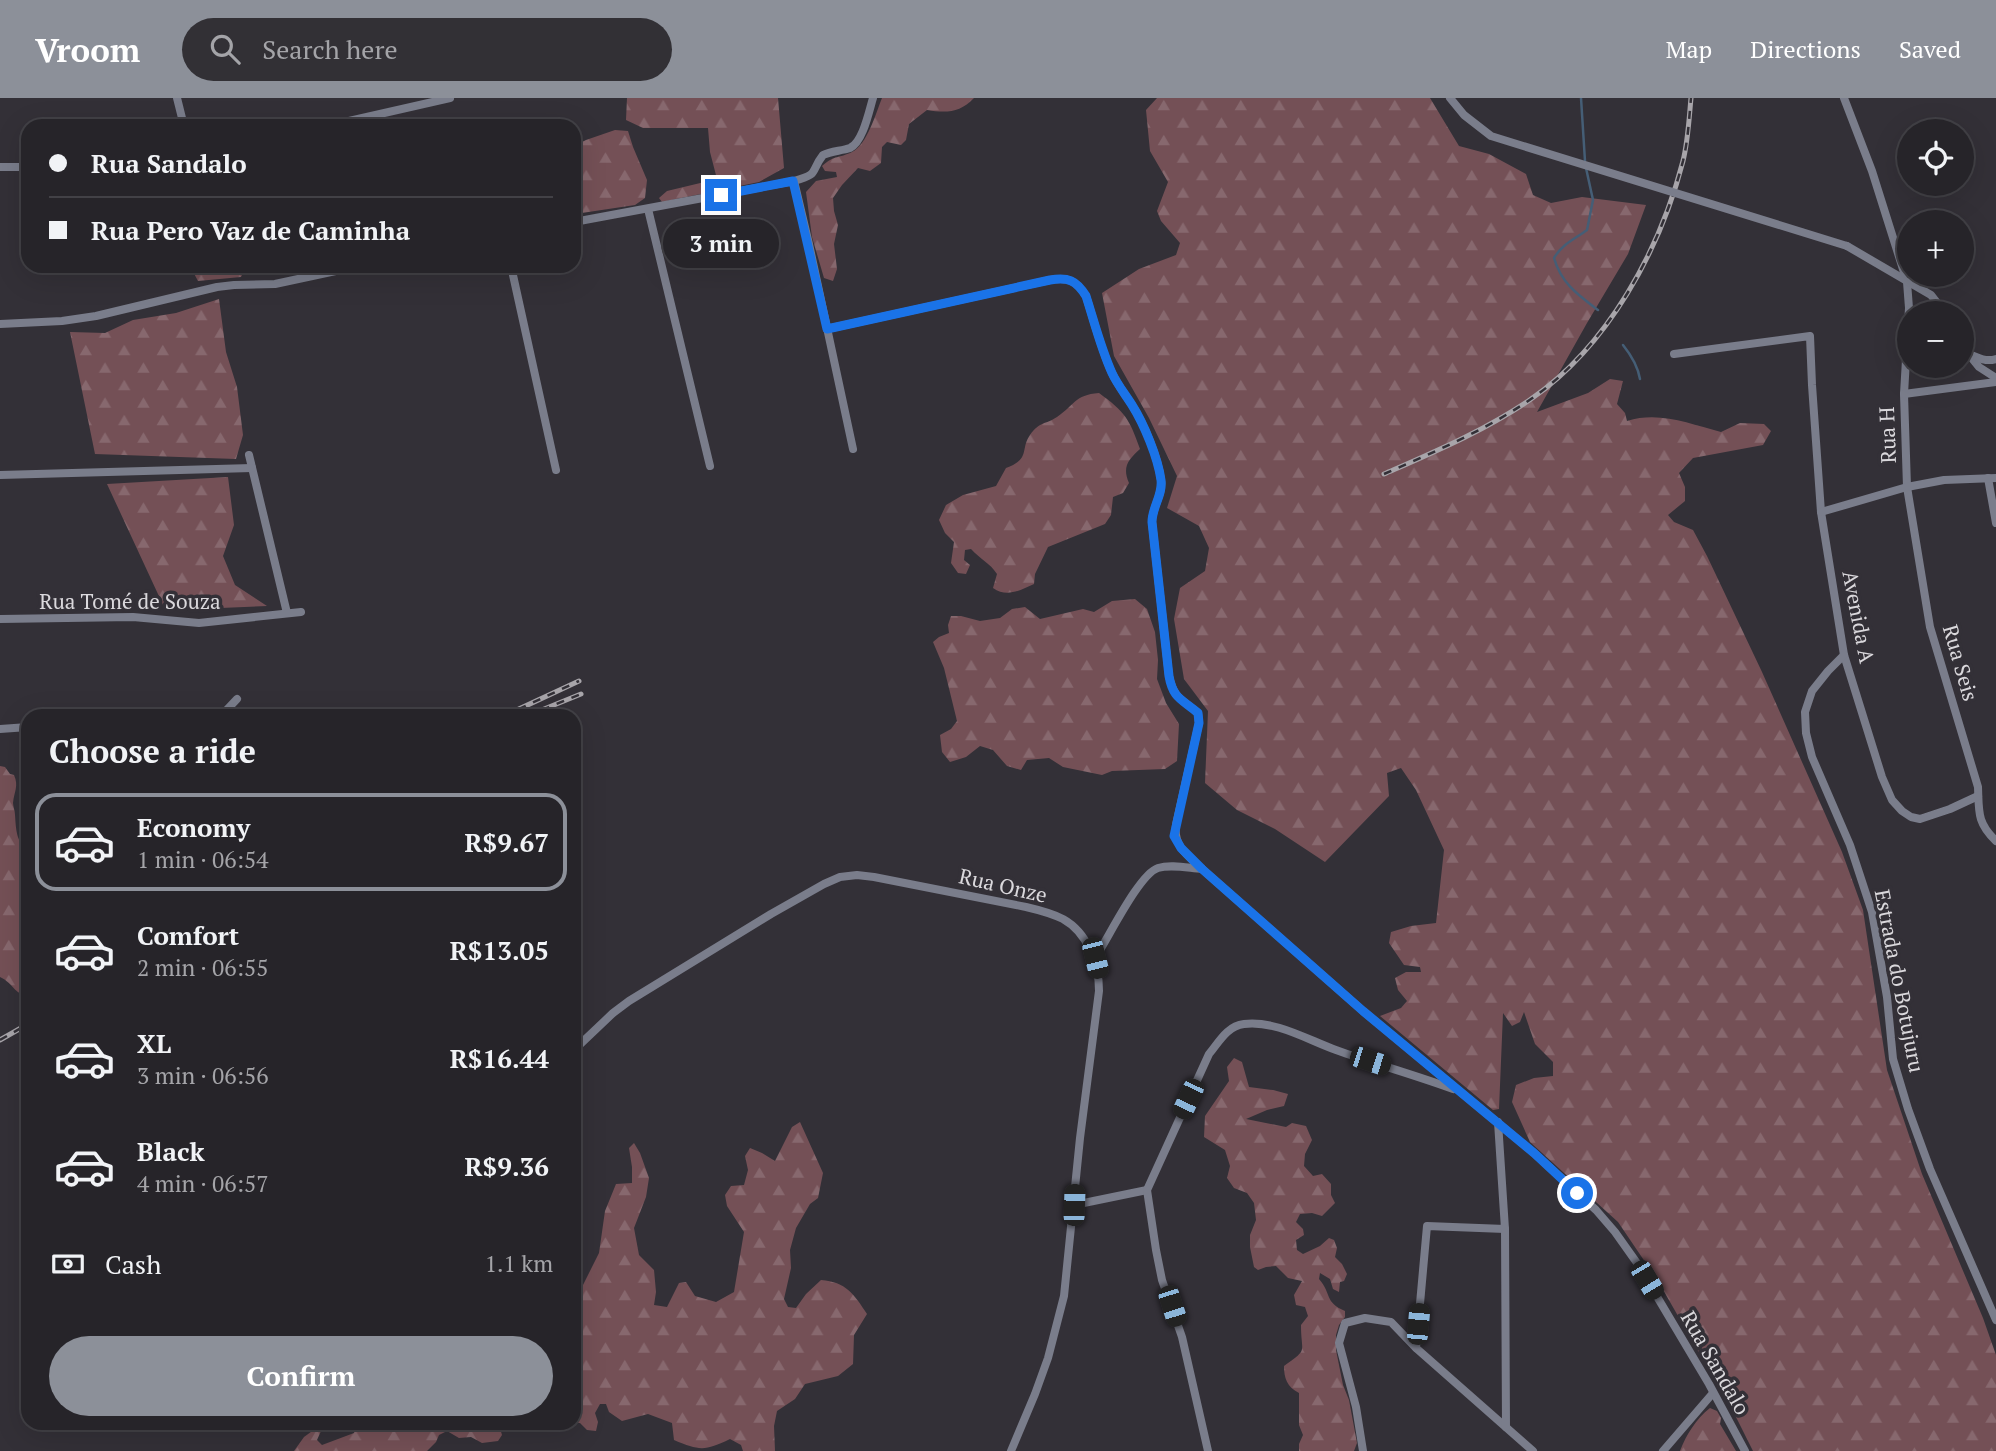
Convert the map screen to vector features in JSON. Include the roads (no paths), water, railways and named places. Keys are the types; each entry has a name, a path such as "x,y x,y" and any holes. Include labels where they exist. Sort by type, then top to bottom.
{"street":[{"path":"177,98 182,119"},
{"path":"358,119 450,98"},
{"path":"581,221 809,177 823,155 856,144 873,98"},
{"path":"1450,98 1464,115 1491,136 1847,246 1897,276"},
{"name":"Rua H","path":"1844,98 1872,171 1897,250"},
{"path":"0,167 21,167"},
{"path":"793,181 853,449"},
{"path":"648,209 710,466"},
{"path":"0,324 62,321 96,316 217,287 275,284 326,273"},
{"path":"513,273 556,470"},
{"name":"Rua Sandalo","path":"827,329 1050,280 1069,279 1081,288 1111,370 1134,407 1162,482 1152,513 1152,522 1169,676 1171,689 1198,713 1199,723 1174,836 1181,848 1202,869 1363,1011 1498,1122 1596,1210 1637,1263 1745,1451"},
{"name":"Rua H","path":"1907,287 1909,308 1904,394 1907,487"},
{"path":"1916,287 1931,295 1936,301"},
{"name":"Avenida A","path":"1674,354 1810,336 1821,512 1844,655 1882,777 1892,800 1902,811 1920,819 1978,796"},
{"path":"1974,355 1980,359 1996,359"},
{"path":"1974,361 1996,380"},
{"path":"1904,394 1996,380"},
{"path":"249,455 287,613"},
{"path":"0,475 252,468"},
{"path":"1821,512 1907,487 1944,480 1992,478 1996,523"},
{"name":"Rua Seis","path":"1907,487 1930,627 1975,774 1978,814 1982,824 1996,841"},
{"name":"Rua Tomé de Souza","path":"0,619 132,617 199,623 301,612"},
{"name":"Estrada do Botujuru","path":"1844,655 1812,691 1805,712 1806,733 1812,757 1850,845 1872,912 1887,997 1893,1059 1908,1109 1930,1169 1996,1320"},
{"path":"228,709 237,699"},
{"path":"0,729 21,728"},
{"path":"1012,1451 1048,1357 1064,1296 1080,1138 1099,991 1095,958 1148,874 1161,867 1202,869"},
{"name":"Rua Onze","path":"581,1044 613,1013 651,986 771,914 840,877 874,877 1049,913 1066,921 1095,958"},
{"path":"1208,1451 1182,1337 1162,1280 1147,1190 1209,1054 1234,1026 1260,1023 1460,1091"},
{"path":"1498,1122 1505,1229 1506,1427"},
{"path":"1074,1205 1147,1190"},
{"path":"1416,1348 1427,1226 1505,1229"},
{"path":"1363,1451 1356,1407 1339,1343 1345,1323 1365,1318 1391,1322 1416,1348 1533,1451"},
{"path":"1663,1451 1713,1393"}],"waterway":[{"path":"1581,98 1585,161"},
{"path":"1586,168 1593,200 1587,230 1565,245 1554,258 1566,281 1577,294 1598,310"},
{"path":"1623,345 1634,361 1640,379"}],"railway":[{"path":"1384,474 1459,440 1531,399 1559,377 1607,324 1645,261 1673,195 1683,161 1691,98"},
{"path":"519,709 579,681"},
{"path":"544,709 581,694"},
{"path":"0,1040 21,1028"}]}
